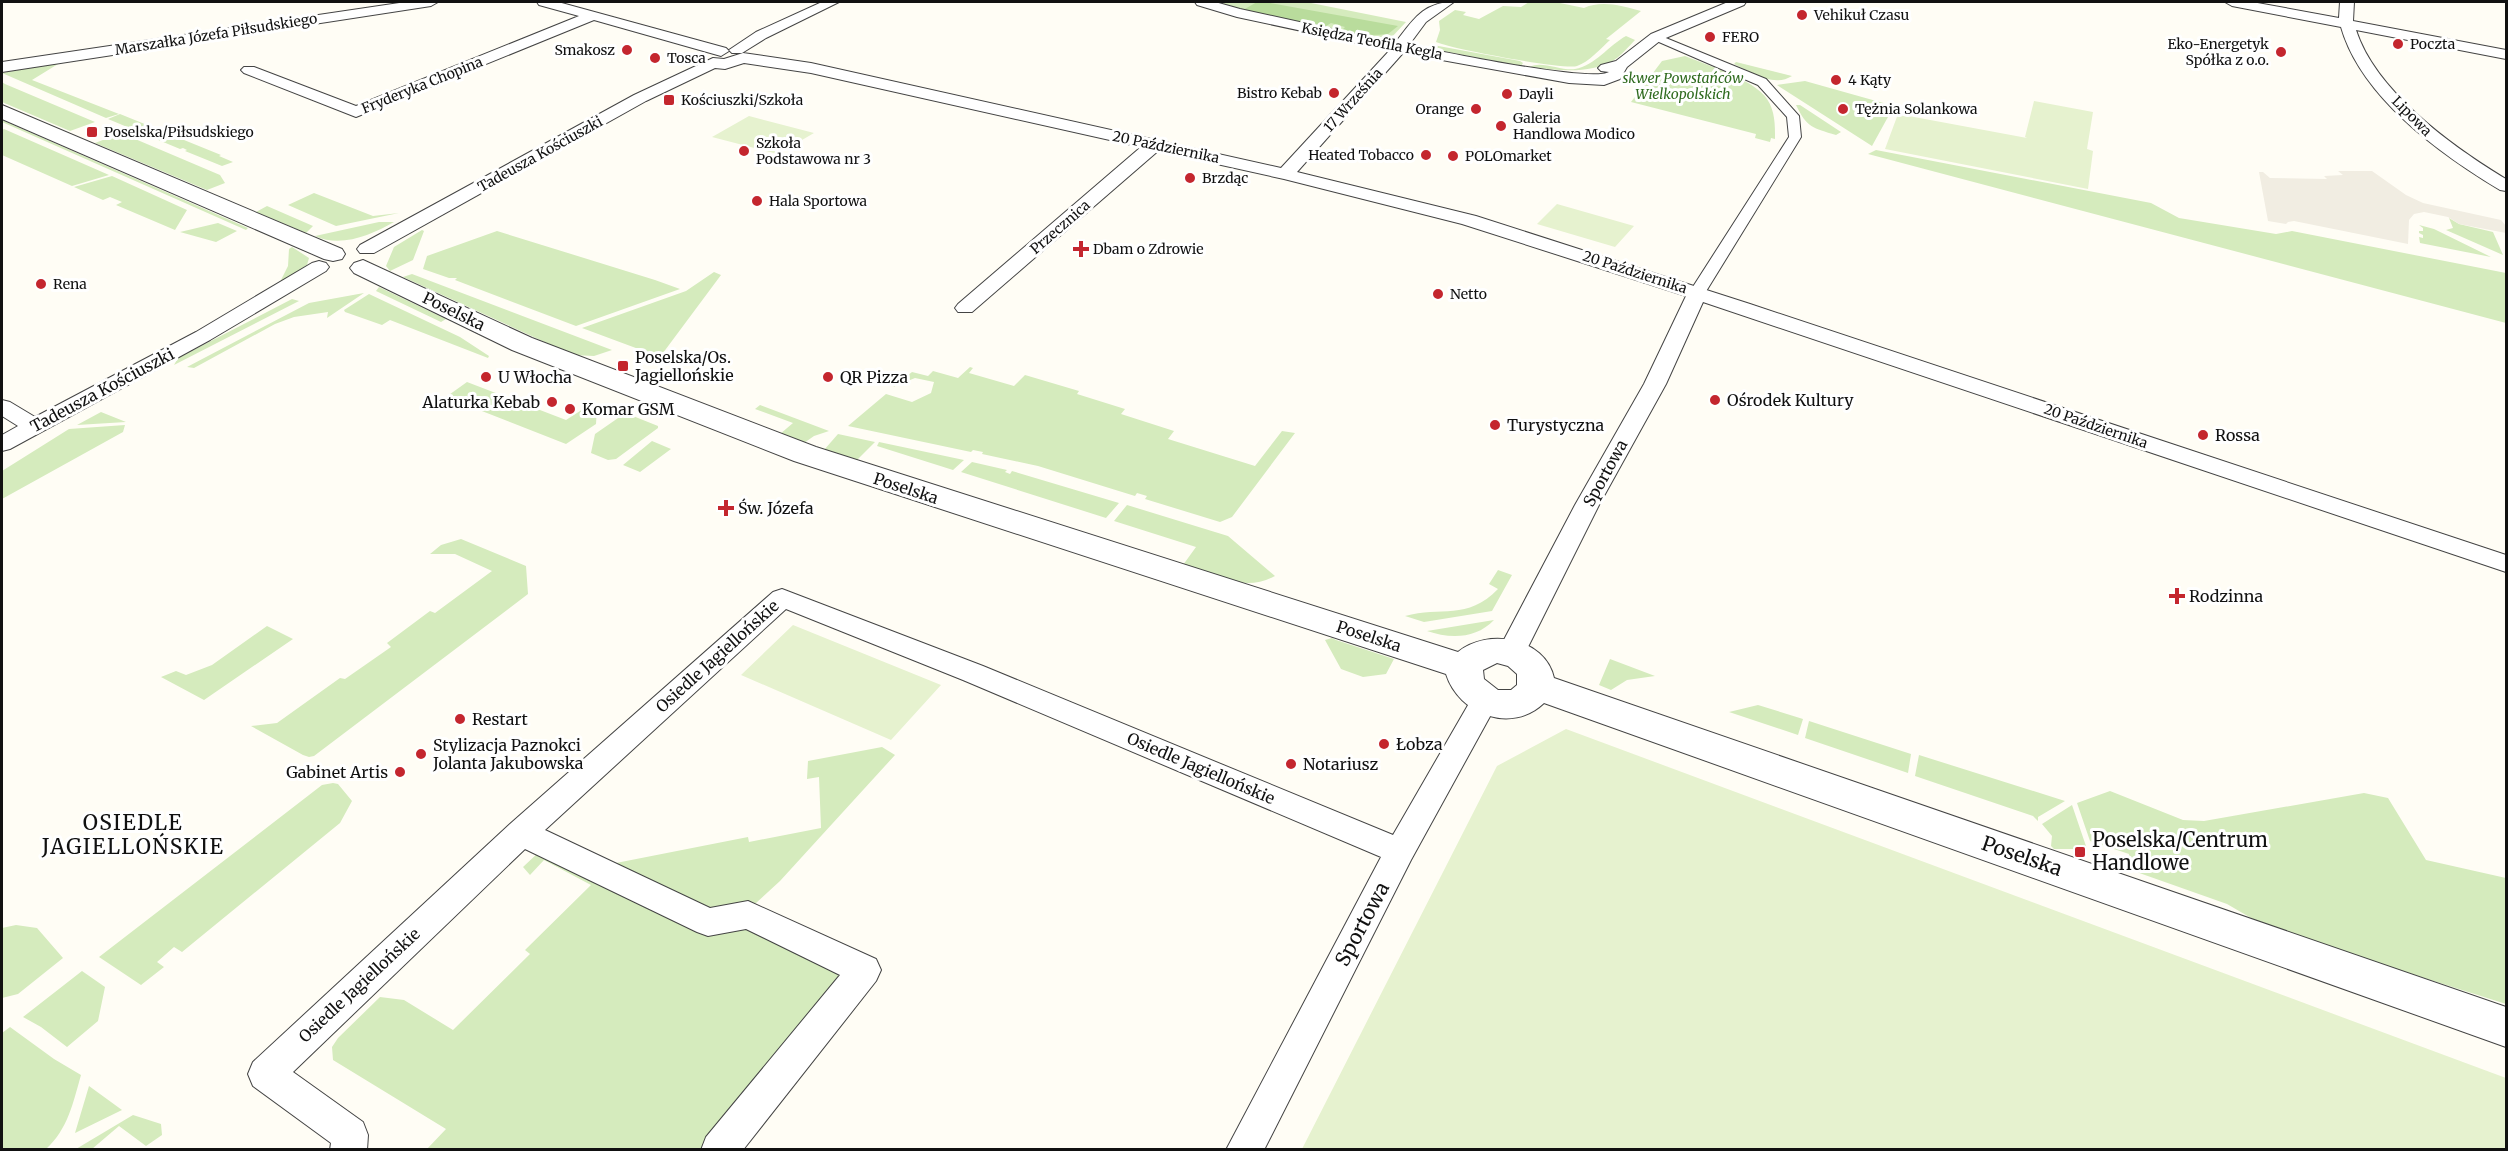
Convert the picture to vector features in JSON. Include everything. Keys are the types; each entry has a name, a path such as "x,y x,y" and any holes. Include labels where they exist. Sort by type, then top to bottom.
{"street":[{"name":"Marszałka Józefa Piłsudskiego","path":"2,67 431,2"},
{"path":"544,2 594,15 732,63 761,35 832,2"},
{"name":"Księdza Teofila Kegla","path":"1202,2 1237,13 1400,48 1589,81 1605,80 1614,76 1621,64 1656,37"},
{"path":"1237,13 1251,2"},
{"name":"17 Września","path":"1285,174 1400,48 1420,19 1447,2"},
{"path":"1656,37 1739,2"},
{"path":"2232,2 2344,21 2506,54"},
{"path":"2344,21 2343,12 2347,2"},
{"name":"Fryderyka Chopina","path":"249,69 356,112 594,15"},
{"name":"Lipowa","path":"2344,21 2356,48 2370,68 2392,96 2426,131 2472,166 2506,186"},
{"path":"1656,37 1762,82 1793,116 1795,137 1697,293"},
{"name":"20 Października","path":"740,54 1285,174 1469,220 1697,293 2506,564"},
{"name":"Tadeusza Kościuszki","path":"365,259 640,98 717,57"},
{"path":"2,111 347,274 365,259"},
{"name":"Przecznica","path":"965,308 1154,145"},
{"name":"Poselska","path":"365,259 522,344 805,454 1464,667"},
{"name":"Tadeusza Kościuszki","path":"2,444 203,336 327,265"},
{"name":"Sportowa","path":"1511,653 1587,505 1654,384 1697,293"},
{"path":"2,407 33,426"},
{"name":"Osiedle Jagiellońskie","path":"349,1142 266,1074 521,833 782,598 973,673 1400,851"},
{"path":"1497,650 1511,653 1523,658 1532,667 1536,676 1536,686 1530,696 1517,703 1501,704 1485,700 1474,694 1467,686 1463,676 1464,667 1471,658 1482,652 1497,650"},
{"name":"Poselska","path":"1536,686 2506,1027"},
{"name":"Sportowa","path":"1244,1149 1400,851 1485,700"},
{"path":"521,833 708,922 748,915 864,970 719,1149"}],"green space":[{"path":"1219,2 1311,3 1406,22 1390,39 1378,39 1251,14"},
{"path":"1257,2 1398,26 1388,34 1358,34 1340,32 1345,27 1331,23 1323,28 1243,10"},
{"path":"1529,2 1555,2 1584,8 1598,4 1612,5 1641,11 1606,39 1610,40 1595,54 1577,66 1552,65 1508,58 1436,42 1440,30 1439,21 1455,10 1466,12 1463,15 1479,19 1503,6 1521,7"},
{"path":"1626,36 1635,40 1620,56 1605,65 1584,70 1530,67 1539,65 1575,69 1582,67"},
{"path":"1433,45 1523,63 1521,66 1427,48"},
{"name":"skwer Powstańców Wielkopolskich","path":"1685,56 1741,79 1761,92 1772,108 1775,139 1771,138 1770,142 1755,138 1756,134 1631,102 1662,61"},
{"path":"1736,62 1792,76 1777,80 1762,78 1734,64"},
{"path":"58,64 32,80 119,114 106,118 2,73"},
{"path":"1805,81 1894,106 1872,146 1777,85"},
{"path":"2,82 95,122 70,131 2,102"},
{"path":"2034,101 2093,112 2087,149 2093,151 2088,189 1885,149 1898,114 2027,138 2025,137"},
{"path":"1796,105 1800,105 1841,132 1836,135 1807,123"},
{"path":"120,114 233,162 222,166 108,119"},
{"path":"749,116 814,133 778,154 712,137"},
{"path":"2,120 248,228 246,230 2,122"},
{"path":"2,130 109,175 72,186 2,155"},
{"path":"121,133 220,175 225,183 207,190 95,143"},
{"path":"1876,150 2151,203 2179,218 2276,234 2292,231 2506,273 2506,323 1868,154"},
{"path":"112,176 187,210 175,230 116,205 122,202 110,197 103,200 74,187"},
{"path":"314,193 373,216 399,213 336,226 288,205"},
{"path":"1557,204 1634,226 1615,247 1537,224"},
{"path":"267,206 313,226 306,233 256,212"},
{"path":"2449,218 2459,224 2493,232 2503,255 2446,230 2453,228"},
{"path":"379,222 394,222 366,235 345,240 335,241 315,236"},
{"path":"218,223 237,231 216,242 180,232"},
{"path":"2419,225 2434,229 2491,257 2420,243 2419,237 2423,238 2423,235 2419,231 2423,231 2423,228"},
{"path":"422,230 424,231 413,260 390,271 386,266 394,247"},
{"path":"497,231 680,289 576,326 455,280 457,278 449,278 423,269 427,256"},
{"path":"292,247 309,258 307,265 279,284 288,266 289,249"},
{"path":"714,272 721,275 660,357 582,328 686,291"},
{"path":"412,274 612,350 594,356 573,355 403,277"},
{"path":"379,287 446,319 441,322 376,291"},
{"path":"364,293 327,318 328,312 294,317 275,324 194,368 187,367 309,303"},
{"path":"369,294 460,337 489,356 488,358 390,320 382,325 345,312 344,310"},
{"path":"292,299 299,301 174,365 178,358"},
{"path":"970,367 973,368 969,373 1014,386 1025,375 1079,391 1077,394 1125,409 1121,414 1174,431 1168,439 1255,466 1282,431 1295,433 1232,517 1220,522 1145,499 1147,496 1137,493 1135,496 1038,466 982,454 983,452 973,450 971,452 848,426 886,394 912,402 931,393 934,382 915,378 893,387 912,372 928,376 933,371 958,378"},
{"path":"467,382 566,420 591,404 597,408 596,424 566,444 446,397"},
{"path":"760,405 829,431 814,436 804,443 780,434 793,423 755,409"},
{"path":"101,412 126,422 77,425"},
{"path":"628,414 658,426 658,428 616,459 608,460 591,453 595,434 621,416"},
{"path":"125,425 123,432 2,499 2,471 69,429"},
{"path":"838,434 875,442 857,460 824,450"},
{"path":"652,441 671,449 640,472 623,465"},
{"path":"879,442 964,460 953,470 877,446"},
{"path":"972,462 1007,470 1005,472 1010,474 1012,471 1119,503 1106,518 961,472"},
{"path":"1127,505 1228,536 1275,576 1264,581 1241,583 1183,565 1196,547 1114,521"},
{"path":"461,539 526,566 528,594 314,756 303,755 251,726 277,723 340,678 345,679 391,647 387,643 430,611 435,613 492,571 455,554 430,554 441,545"},
{"path":"1498,570 1512,575 1492,611 1424,622 1405,616 1453,611 1475,605 1487,599 1498,589 1489,584"},
{"path":"1494,620 1479,631 1462,636 1427,631"},
{"path":"793,625 941,685 891,740 741,675"},
{"path":"267,626 293,639 204,700 161,677 176,671 186,675 212,665"},
{"path":"1332,638 1394,659 1386,674 1363,677 1341,669 1325,640"},
{"path":"1610,659 1655,676 1627,680 1611,690 1599,685"},
{"path":"1758,705 1803,719 1798,735 1729,712"},
{"path":"1809,721 1911,754 1908,773 1805,738"},
{"path":"1566,729 2506,1078 2506,1149 1302,1149 1497,766"},
{"path":"882,747 895,755 780,881 756,903 717,913 616,863 748,837 749,842 821,828 819,777 807,779 808,761"},
{"path":"1919,755 2065,801 2038,817 2038,821 2033,816 1915,776"},
{"path":"338,784 352,801 340,823 182,952 174,947 157,962 164,967 141,985 99,957 322,785"},
{"path":"2110,791 2183,820 2204,821 2364,793 2388,798 2426,860 2506,878 2506,1004 2270,929 2227,904 2128,869 2129,854 2090,841 2077,803"},
{"path":"2072,805 2087,849 2054,849 2051,846 2052,836 2042,824"},
{"path":"539,852 741,924 846,974 709,1149 427,1149 446,1129 333,1060 332,1047 338,1038 380,997 404,1000 453,1030 530,954 525,950 591,885 544,860 530,875 523,867"},
{"path":"16,925 37,928 63,958 18,994 2,998 2,928"},
{"path":"82,971 105,987 98,1021 67,1047 41,1027 23,1017"},
{"path":"10,1027 54,1059 81,1075 65,1124 46,1149 2,1149 2,1033"},
{"path":"89,1086 122,1110 75,1133"},
{"path":"133,1115 161,1124 162,1135 146,1146 119,1126 92,1149 76,1149"}],"shaded area":[{"path":"2338,171 2372,171 2406,195 2423,203 2501,220 2506,226 2506,233 2459,224 2448,217 2424,212 2414,214 2409,220 2408,244 2294,221 2286,224 2268,221 2259,172 2263,172 2270,178 2327,179 2324,176 2343,175"}],"place":[{"name":"Vehikuł Czasu","path":"1802,15"},
{"name":"FERO","path":"1710,37"},
{"name":"Poczta","path":"2398,44"},
{"name":"Smakosz","path":"627,50"},
{"name":"Eko-Energetyk Spółka z o.o.","path":"2281,52"},
{"name":"Tosca","path":"655,58"},
{"name":"4 Kąty","path":"1836,80"},
{"name":"Bistro Kebab","path":"1334,93"},
{"name":"Dayli","path":"1507,94"},
{"name":"Kościuszki/Szkoła","path":"669,100"},
{"name":"Orange","path":"1476,109"},
{"name":"Tężnia Solankowa","path":"1843,109"},
{"name":"Galeria Handlowa Modico","path":"1501,126"},
{"name":"Poselska/Piłsudskiego","path":"92,132"},
{"name":"Szkoła Podstawowa nr 3","path":"744,151"},
{"name":"Heated Tobacco","path":"1426,155"},
{"name":"POLOmarket","path":"1453,156"},
{"name":"Brzdąc","path":"1190,178"},
{"name":"Hala Sportowa","path":"757,201"},
{"name":"Dbam o Zdrowie","path":"1081,249"},
{"name":"Rena","path":"41,284"},
{"name":"Netto","path":"1438,294"},
{"name":"Poselska/Os. Jagiellońskie","path":"623,366"},
{"name":"U Włocha","path":"486,377"},
{"name":"QR Pizza","path":"828,377"},
{"name":"Ośrodek Kultury","path":"1715,400"},
{"name":"Alaturka Kebab","path":"552,402"},
{"name":"Komar GSM","path":"570,409"},
{"name":"Turystyczna","path":"1495,425"},
{"name":"Rossa","path":"2203,435"},
{"name":"Św. Józefa","path":"726,508"},
{"name":"Rodzinna","path":"2177,596"},
{"name":"Restart","path":"460,719"},
{"name":"Łobza","path":"1384,744"},
{"name":"Stylizacja Paznokci Jolanta Jakubowska","path":"421,754"},
{"name":"Notariusz","path":"1291,764"},
{"name":"Gabinet Artis","path":"400,772"},
{"name":"Poselska/Centrum Handlowe","path":"2080,852"}],"district":[{"name":"OSIEDLE JAGIELLOŃSKIE","path":"133,835"}]}
